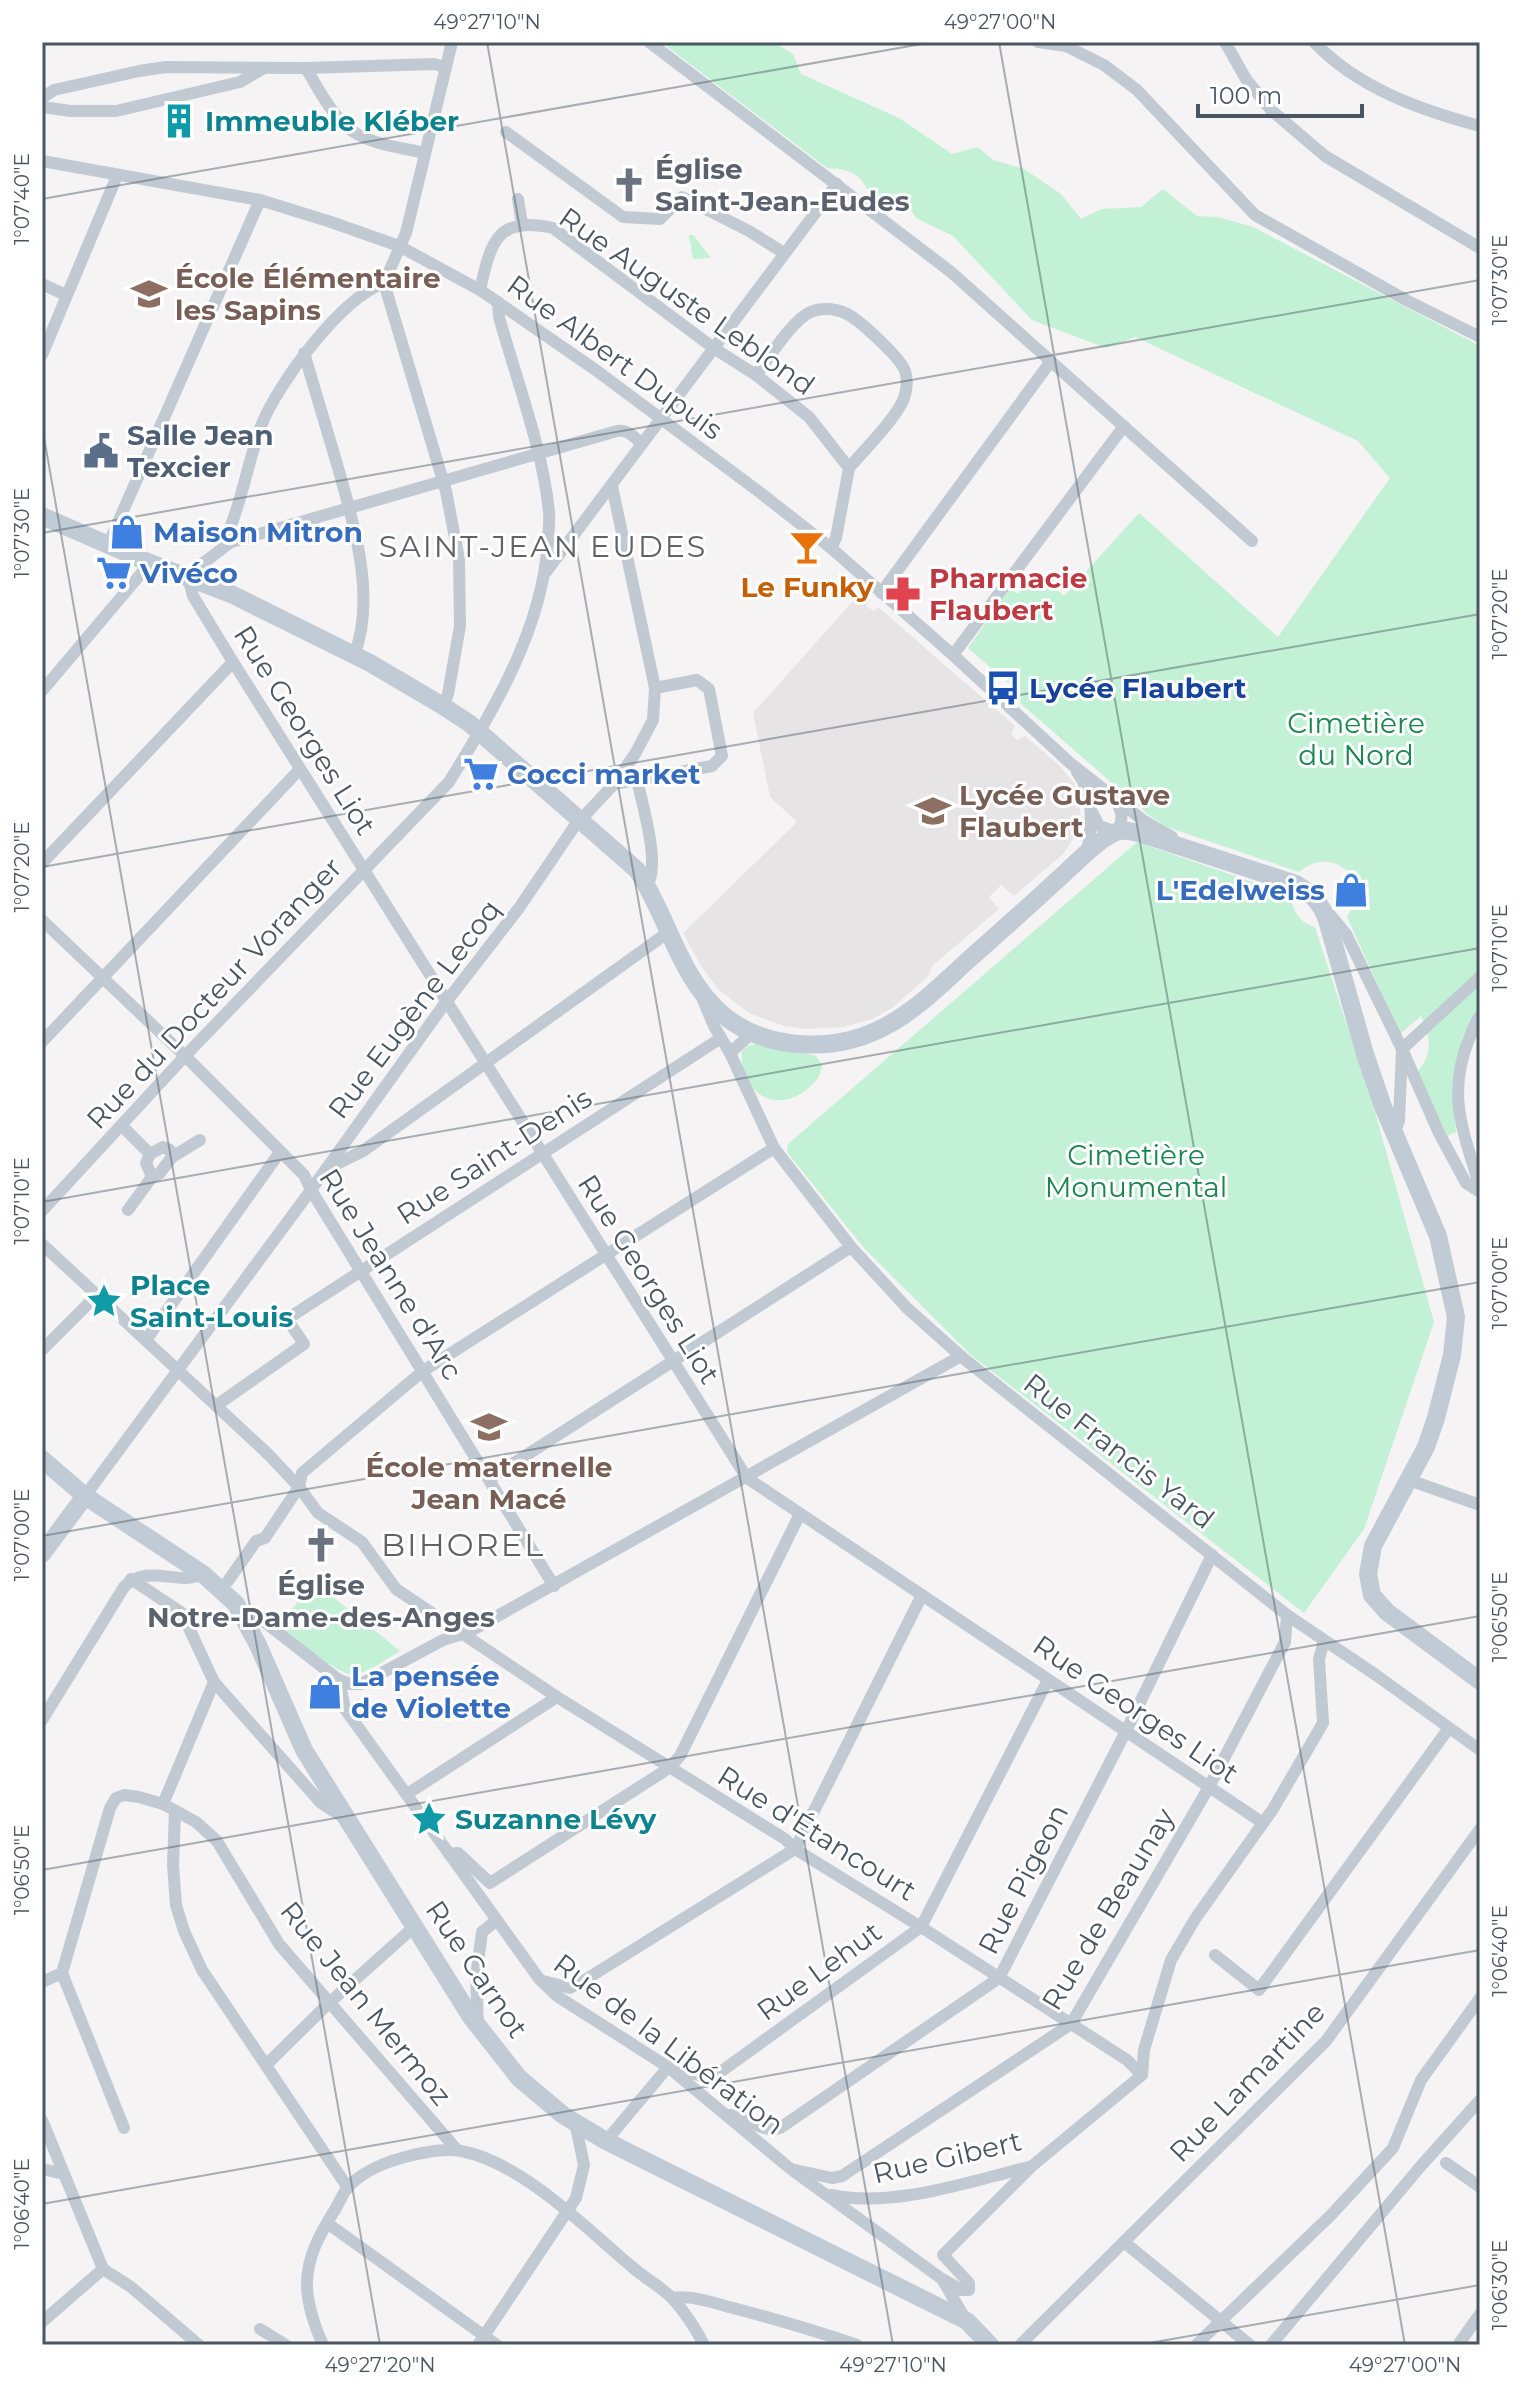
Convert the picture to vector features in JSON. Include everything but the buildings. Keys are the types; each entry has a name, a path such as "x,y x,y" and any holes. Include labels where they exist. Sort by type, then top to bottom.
{"street":[{"path":"443,706 455,661 461,595 454,522 384,283 406,233 452,42"},
{"path":"649,42 951,272 1252,541"},
{"path":"1038,42 1066,46 1079,52 1104,65 1137,90 1255,215 1406,300 1480,337"},
{"path":"1225,42 1246,79 1271,110 1325,156 1480,248"},
{"path":"1314,42 1341,68 1358,79 1416,106 1480,126"},
{"path":"42,98 54,90 166,67 306,68 434,64 445,67"},
{"path":"42,107 71,111 116,111 240,82 265,68"},
{"path":"306,68 346,127 365,138 424,153"},
{"path":"506,132 623,217 660,219 682,197 749,231 784,253"},
{"name":"Rue Albert Dupuis","path":"42,161 260,200 399,246 480,290 661,419 831,548 1070,763 1144,821 1196,851"},
{"path":"42,355 117,176"},
{"path":"546,573 837,184"},
{"path":"518,199 522,224"},
{"path":"108,545 260,200"},
{"name":"Rue Auguste Leblond","path":"480,290 488,257 497,238 513,226 522,224 553,228 809,417 849,468"},
{"path":"231,542 228,533 262,425 285,382 304,353 335,320 373,287 384,283"},
{"path":"42,284 66,295"},
{"path":"498,302 499,317 537,453 549,513 546,573"},
{"path":"756,375 802,317 828,308 849,315 898,358 905,370 908,384 904,399 849,468 836,538 831,548"},
{"path":"304,353 359,550 361,621 354,655"},
{"path":"881,593 1051,361"},
{"path":"953,655 1124,426"},
{"path":"191,578 198,567 231,542 624,430 642,444"},
{"path":"612,486 655,688 697,680 709,689 722,756 712,766 614,784"},
{"path":"42,516 231,594 354,655 469,723 637,870 699,989 723,1026 782,1042 810,1045 843,1041 882,1028 903,1016 1087,853 1117,832 1122,813 1115,797"},
{"path":"42,691 150,563"},
{"name":"Rue du Docteur Voranger","path":"42,1211 185,1056 449,782 509,678 526,637 546,573"},
{"name":"Rue Georges Liot","path":"191,578 193,596 233,662 747,1478 1263,1823"},
{"path":"42,863 233,662"},
{"name":"Rue Eugène Lecoq","path":"85,1496 446,1002 519,908 567,837 614,784 653,720 655,688"},
{"name":"Rue Albert Dupuis","path":"1070,763 1087,790 1091,810 1099,826 1117,832"},
{"path":"42,1042 300,769"},
{"path":"637,779 652,855 652,878 647,886"},
{"name":"Rue Albert Dupuis","path":"1087,853 1091,810"},
{"path":"1117,832 1131,831 1296,884 1319,903 1346,934 1439,1133 1466,1183 1480,1190"},
{"path":"1319,903 1334,940 1382,1104 1438,1236 1456,1317 1452,1355 1426,1447 1373,1546 1368,1574 1372,1595 1387,1612 1480,1681"},
{"name":"Rue Jeanne d'Arc","path":"42,920 304,1175 554,1586"},
{"path":"326,1169 363,1151 670,931"},
{"path":"1395,1131 1399,1121 1402,1049 1480,977"},
{"path":"1480,1016 1463,1055 1456,1086 1460,1116 1480,1190"},
{"name":"Rue Francis Yard","path":"723,1026 730,1053 772,1145 851,1247 907,1308 961,1356 1287,1615 1480,1750"},
{"name":"Rue Saint-Denis","path":"217,1405 304,1344 287,1319 541,1154 723,1026"},
{"path":"730,1053 753,1032"},
{"path":"122,1126 150,1154"},
{"path":"128,1210 152,1177 159,1174 172,1157 200,1140"},
{"path":"347,1140 363,1151"},
{"path":"228,1581 256,1541 265,1538 299,1487 302,1473 423,1371 606,1256 772,1145"},
{"path":"152,1177 146,1163 150,1154 163,1147 170,1150 172,1157"},
{"path":"146,1340 280,1152"},
{"path":"42,1244 217,1405 299,1487"},
{"path":"489,1479 851,1247"},
{"path":"42,1350 97,1295"},
{"path":"244,1615 266,1623 339,1680 361,1684 443,1640 463,1636 961,1356"},
{"name":"Rue Carnot","path":"42,1459 85,1496 203,1574 236,1604 244,1615 304,1750 478,2026 519,2078 563,2115 606,2141 967,2321 990,2345"},
{"path":"1409,1480 1480,1505"},
{"name":"Rue d'Étancourt","path":"299,1487 318,1513 362,1542 396,1589 463,1636 1127,2060 1142,2075"},
{"path":"42,1554 85,1496"},
{"path":"449,1854 458,1853 490,1883 669,1768 680,1756 800,1514"},
{"name":"Rue Pigeon","path":"726,2114 743,2117 768,2131 780,2128 999,1978 1212,1555"},
{"path":"42,1720 131,1579 146,1575 199,1577 203,1574"},
{"path":"131,1579 182,1613 214,1682 321,1803 347,1820"},
{"path":"540,1980 570,1988 795,1849 922,1595"},
{"name":"Rue de Beaunay","path":"792,2170 832,2178 842,2176 1071,2024 1209,1787 1285,1642 1287,1615"},
{"path":"1142,2075 1144,2050 1171,1960 1211,1896 1263,1823 1323,1723 1319,1659 1324,1641"},
{"name":"Rue de la Libération","path":"339,1680 345,1709 540,1980 557,1996 668,2067 792,2170 942,2279 967,2321"},
{"name":"Rue Lehut","path":"668,2067 709,2078 719,2073 921,1927 1048,1680"},
{"path":"124,2128 62,1973 110,1808 116,1798 124,1795 163,1804 214,1682"},
{"path":"407,1794 557,1697"},
{"path":"1215,1955 1259,1990 1449,1728"},
{"name":"Rue Jean Mermoz","path":"163,1804 196,1822 217,1841 279,1944 457,2150"},
{"path":"175,1812 173,1865 176,1905 184,1931 202,1970 348,2188"},
{"name":"Rue Lamartine","path":"1020,2345 1326,2041 1480,1829"},
{"path":"478,2026 476,1977 482,1932 497,1920"},
{"path":"266,2065 414,1927"},
{"path":"42,1982 62,1973"},
{"path":"1196,2345 1331,2215 1393,2148 1421,2080 1480,1998"},
{"path":"606,2141 668,2067"},
{"name":"Rue Gibert","path":"824,2194 869,2200 936,2190 1032,2166 1142,2075"},
{"path":"1271,2345 1480,2100"},
{"path":"42,2120 103,2269 131,2287 199,2345"},
{"path":"481,2340 576,2198 584,2165 575,2122"},
{"path":"323,2345 307,2285 313,2248 348,2188 363,2175 401,2158 425,2152 457,2150 511,2171 568,2210 633,2269 672,2298 696,2328 704,2345"},
{"path":"1446,2163 1480,2187"},
{"path":"942,2279 961,2290 969,2290 969,2283 943,2255 1032,2166"},
{"path":"42,2169 64,2174"},
{"path":"327,2223 481,2340 497,2345"},
{"path":"1124,2242 1250,2345"},
{"path":"42,2322 103,2269"},
{"path":"672,2298 709,2302 791,2323 857,2345"},
{"path":"1458,2345 1480,2314"},
{"path":"260,2329 286,2345"}],"shaded area":[{"name":"Lycée Gustave Flaubert","path":"861,592 870,600 866,606 874,611 878,607 1015,726 1011,734 1017,740 1025,736 1059,765 1074,783 1079,796 1081,827 1063,854 1014,896 1001,885 989,897 999,909 933,965 927,977 892,1008 872,1019 844,1027 806,1029 784,1026 749,1013 718,989 683,933 797,822 770,797 753,713"}],"green space":[{"name":"Cimetière du Nord","path":"661,42 774,42 793,54 801,74 899,118 952,154 978,147 993,160 1024,169 1061,194 1081,219 1101,209 1141,207 1163,189 1197,216 1218,217 1253,227 1480,346 1480,1009 1463,1037 1452,1085 1456,1132 1445,1137 1418,1071 1429,1044 1421,1016 1400,1034 1347,917 1354,903 1355,890 1352,878 1345,869 1324,862 1311,864 1299,872 1167,827 1150,816 1012,696 1014,688 968,648 1010,589 1018,594 1036,571 1064,596 1139,513 1278,637 1390,478 1358,441 1135,337 1106,348 1032,320 953,236 916,218 901,194 872,196 855,174 827,168"},
{"path":"689,235 693,235 711,258 693,259"},
{"name":"Cimetière Monumental","path":"1137,842 1290,895 1298,915 1315,927 1375,1112 1434,1322 1364,1529 1304,1613 971,1355 864,1248 787,1152 788,1144"},
{"path":"760,1043 816,1056 822,1065 817,1079 794,1097 770,1099 760,1094 746,1077 742,1051"},
{"path":"313,1581 400,1651 372,1668 354,1674 337,1669 306,1647 280,1626"}],"place":[{"name":"Immeuble Kléber","path":"179,121"},
{"name":"Église Saint-Jean-Eudes","path":"629,185"},
{"name":"École Élémentaire les Sapins","path":"149,294"},
{"name":"Salle Jean Texcier","path":"101,451"},
{"name":"Maison Mitron","path":"127,532"},
{"name":"Le Funky","path":"807,547"},
{"name":"Vivéco","path":"114,573"},
{"name":"Pharmacie Flaubert","path":"903,594"},
{"name":"Lycée Flaubert","path":"1003,688"},
{"name":"Cocci market","path":"481,774"},
{"name":"Lycée Gustave Flaubert","path":"933,811"},
{"name":"L'Edelweiss","path":"1351,890"},
{"name":"Place Saint-Louis","path":"104,1301"},
{"name":"École maternelle Jean Macé","path":"489,1427"},
{"name":"Église Notre-Dame-des-Anges","path":"321,1545"},
{"name":"La pensée de Violette","path":"325,1692"},
{"name":"Suzanne Lévy","path":"429,1819"}],"district":[{"name":"SAINT-JEAN EUDES","path":"543,546"},
{"name":"BIHOREL","path":"463,1544"}]}
